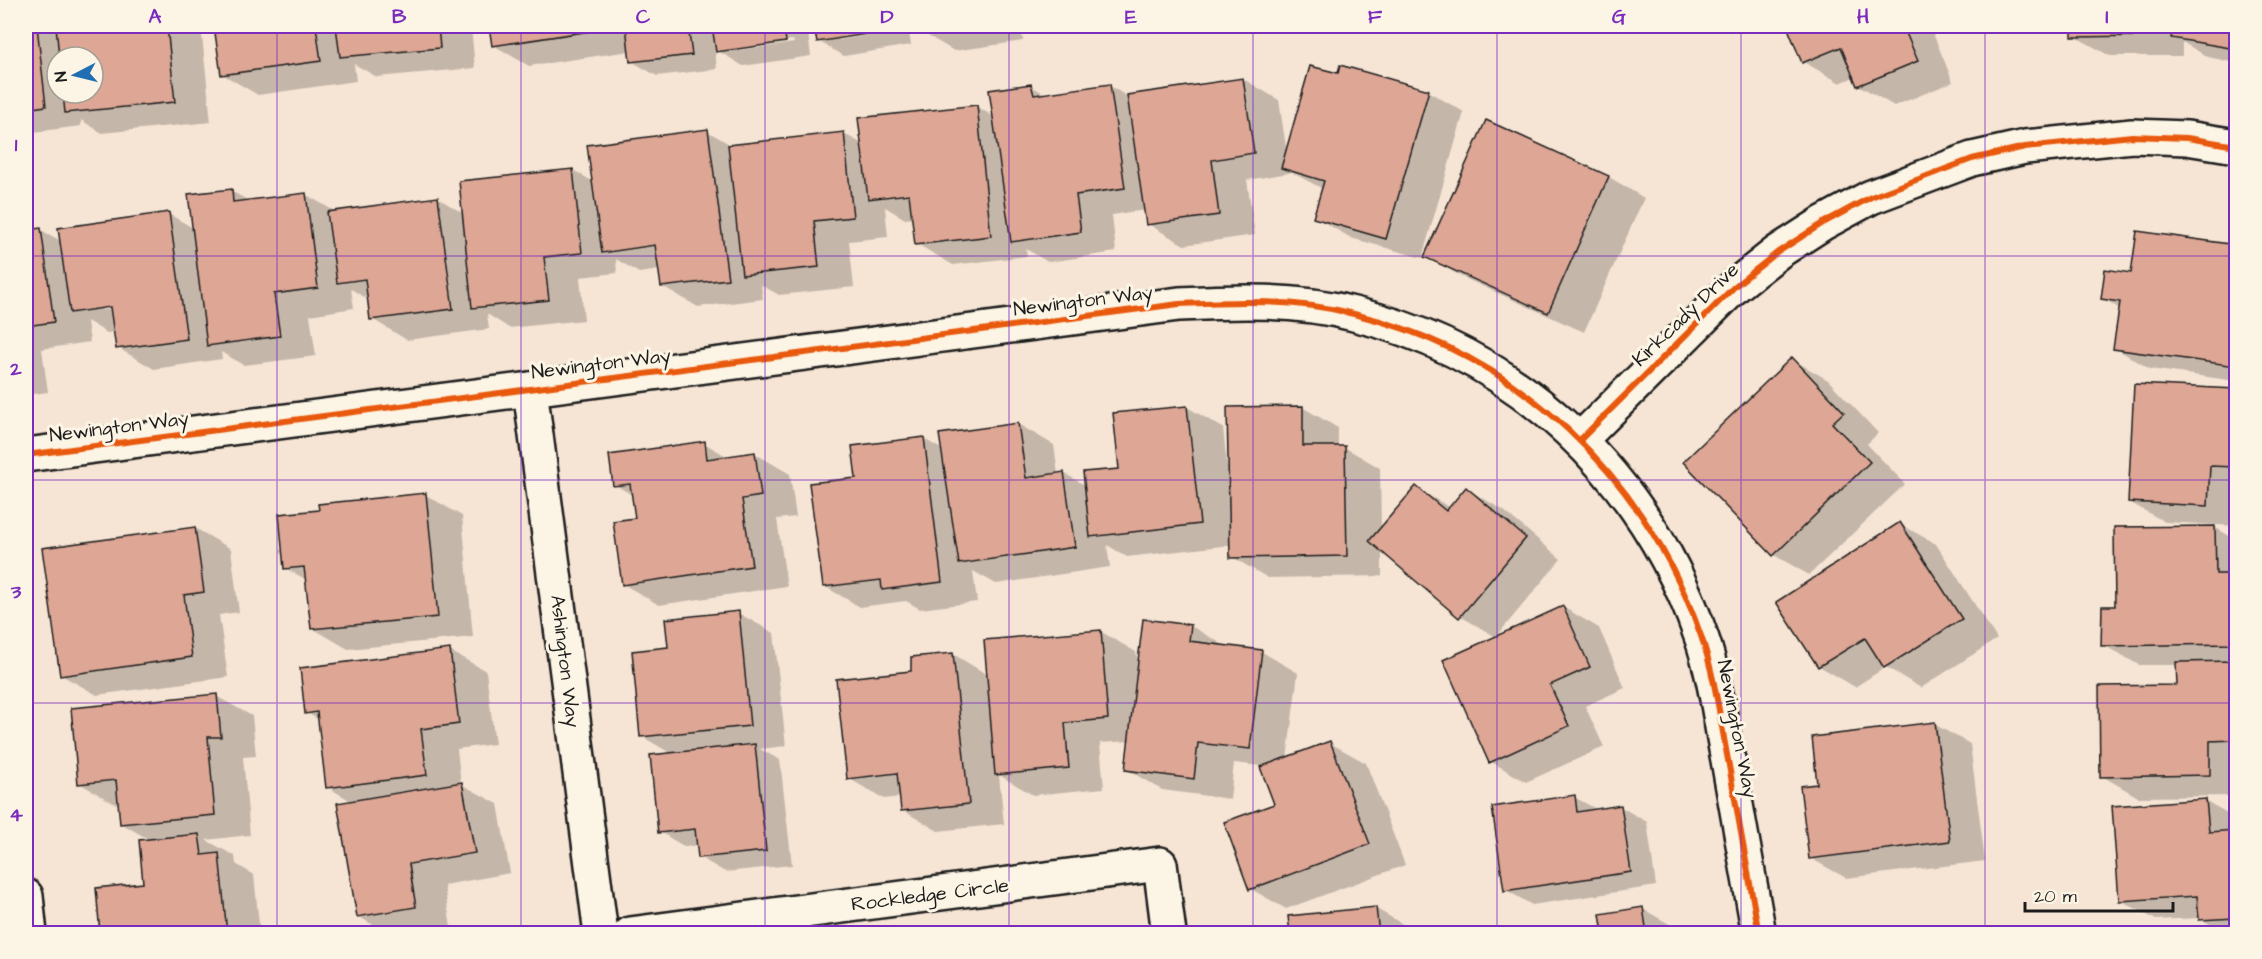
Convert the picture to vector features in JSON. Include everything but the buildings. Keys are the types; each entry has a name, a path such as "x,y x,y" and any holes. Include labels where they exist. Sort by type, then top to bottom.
{"street":[{"name":"Kirkcady Drive","path":"1581,439 1735,286 1778,252 1823,223 1871,197 1972,159 2025,147 2132,136 2187,138 2236,146"},
{"name":"Newington Way","path":"26,455 1179,304 1237,301 1296,304 1354,314 1410,332 1464,355 1514,386 1581,439 1619,483 1653,531 1681,583 1702,638 1716,695 1759,933"},
{"name":"Ashington Way","path":"530,389 601,933"},
{"name":"Rockledge Circle","path":"630,933 1160,864 1169,933"},
{"path":"26,896 30,933"}],"cycle path":[{"path":"1581,439 1735,286 1778,252 1823,223 1871,197 1972,159 2025,147 2132,136 2187,138 2236,146"},
{"path":"26,455 1179,304 1289,303 1354,314 1414,333 1470,359 1522,392 1569,430 1611,475 1647,524 1677,578 1706,651 1717,698 1759,934"}]}
